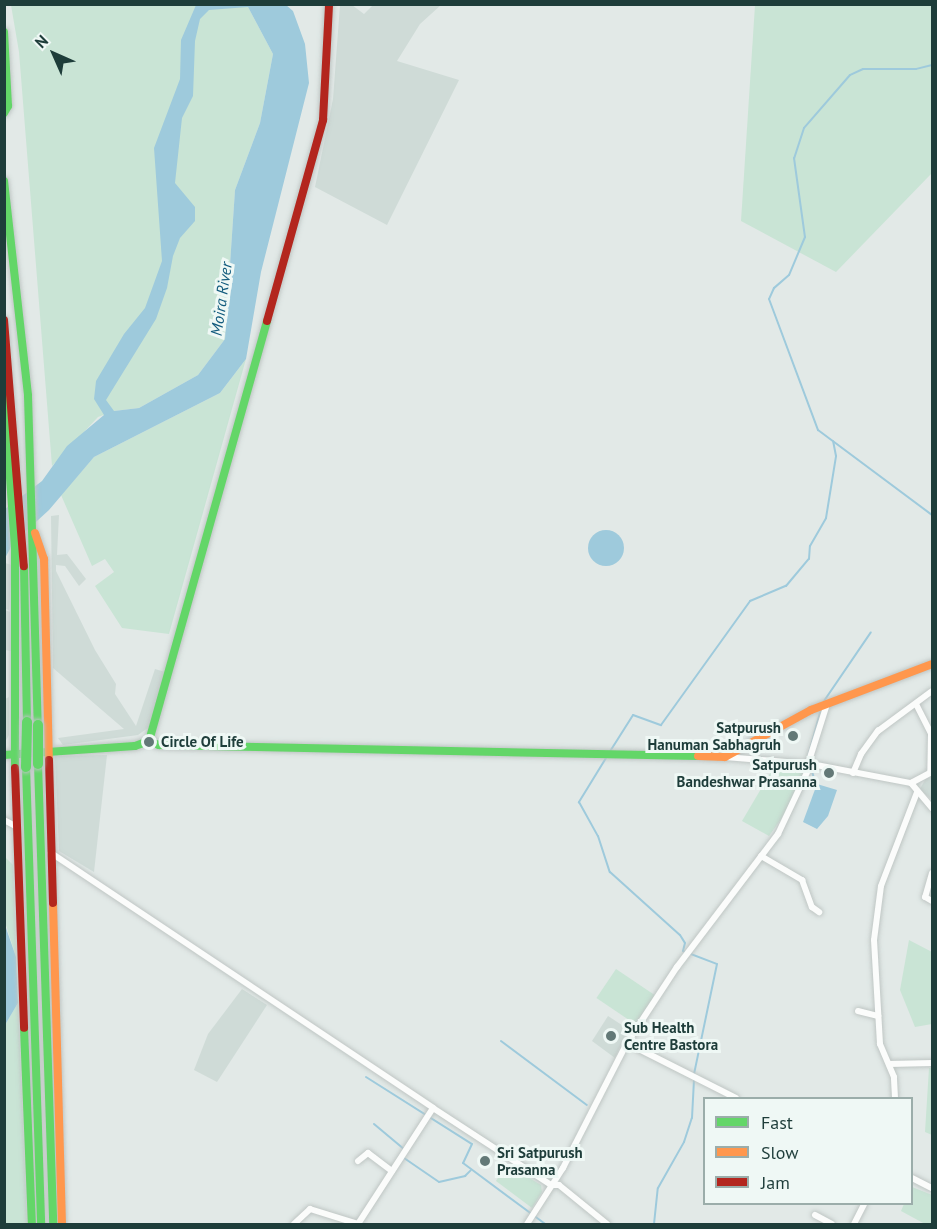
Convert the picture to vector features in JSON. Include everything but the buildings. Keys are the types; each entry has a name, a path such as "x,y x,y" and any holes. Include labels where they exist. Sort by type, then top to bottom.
{"main road":[{"path":"149,741 323,120 329,4"},
{"path":"4,32 8,106 4,113"},
{"path":"4,181 28,396 35,528 32,724 26,766 41,1224"},
{"path":"4,320 13,467 15,549 9,755 16,828 32,1224"},
{"path":"4,394 23,535 32,724 38,764 53,1224"},
{"path":"35,528 44,559 62,1224"},
{"path":"9,755 135,746 149,741 159,745 725,757 824,705 933,664"}],"street":[{"path":"853,773 861,754 878,731 933,691"},
{"path":"725,757 810,765 910,783 931,772 931,734 916,704"},
{"path":"527,1224 551,1185 627,1043 688,953 791,812 810,765 824,705"},
{"path":"910,783 933,808"},
{"path":"895,1097 894,1077 880,1044 874,940 881,886 917,792"},
{"path":"4,820 16,828"},
{"path":"51,853 433,1108 551,1185 559,1185 607,1224"},
{"path":"761,856 802,880 812,907 819,912"},
{"path":"933,873 925,897 933,901"},
{"path":"858,1011 878,1016"},
{"path":"627,1043 734,1097"},
{"path":"889,1064 933,1063"},
{"path":"294,1224 310,1209 357,1224 433,1108"},
{"path":"358,1161 368,1153 392,1171"},
{"path":"913,1178 933,1188"},
{"path":"854,1224 863,1205"},
{"path":"815,1215 832,1224"}],"shaded area":[{"path":"340,5 352,5 364,14 373,5 441,5 420,24 397,61 459,80 387,225 315,187 333,99"},
{"path":"59,515 57,555 67,554 86,579 79,586 65,566 56,565 56,571 95,650 116,684 115,694 136,726 155,669 165,672 149,727 138,735 63,745 58,738 124,729 53,668 51,516"},
{"path":"5,563 12,565 9,610 5,609"},
{"path":"5,610 10,612 11,651 5,650"},
{"path":"9,697 9,735 5,742 5,699"},
{"path":"107,755 94,872 59,851 55,756"},
{"path":"932,777 932,800 920,789 926,778"},
{"path":"242,989 267,1005 217,1082 194,1070 208,1034"},
{"path":"608,1016 628,1029 615,1058 592,1041"}],"green space":[{"path":"11,5 247,5 273,54 260,123 235,190 225,339 198,375 139,408 114,411 98,417 52,466 19,52"},
{"path":"755,5 932,5 932,173 836,272 741,221"},
{"path":"246,359 169,634 122,628 95,586 114,572 105,559 92,566 61,495 94,457 220,393"},
{"path":"775,765 804,772 786,812 769,836 742,821"},
{"path":"4,856 13,865 16,957 5,922"},
{"path":"909,940 932,952 932,1024 915,1027 900,990"},
{"path":"616,969 655,995 635,1024 596,998"},
{"path":"18,1003 27,1224 5,1224 5,1025"},
{"path":"929,1068 932,1068 932,1135 925,1132"},
{"path":"506,1164 541,1185 542,1192 532,1208 496,1181"},
{"path":"913,1187 932,1195 932,1224 925,1224 901,1211 904,1205 913,1205"}],"water":[{"path":"196,5 286,5 293,11 305,44 309,83 261,272 246,359 220,393 94,457 49,510 14,542 5,558 5,509 42,481 67,446 104,415 94,399 96,381 124,334 145,308 162,261 154,148 180,79 181,40","holes":["248,7 273,54 260,123 235,190 225,339 198,375 139,408 114,411 106,400 156,319 180,238 195,221 195,207 175,183 182,118 193,96 195,41 200,19 209,10"]},
{"path":"606,530 619,535 624,548 619,561 606,566 593,561 588,548 593,535"},
{"path":"817,784 837,790 828,816 817,829 803,822"},
{"path":"4,922 16,957 18,1003 5,1025"}],"waterway":[{"path":"932,65 916,69 863,69 850,75 804,128 794,158 805,237 789,275 774,288 769,299 818,430 932,515"},
{"path":"609,753 633,715 661,725 750,601 786,586 809,559 810,546 826,518 836,456 833,441"},
{"path":"824,701 871,632"},
{"path":"807,760 821,709"},
{"path":"606,758 579,802 598,836 610,872 680,935 685,943 683,951 717,964 694,1074"},
{"path":"811,768 815,782"},
{"path":"501,1041 587,1105"},
{"path":"366,1077 472,1144 463,1163 545,1224"},
{"path":"654,1224 658,1188 684,1142 692,1118 694,1080"},
{"path":"374,1124 404,1149"},
{"path":"404,1158 439,1182 465,1176 471,1170"}],"traffic: fast":[{"path":"4,32 8,106 4,113"},
{"path":"4,181 28,396 38,725"},
{"path":"4,755 135,746 149,741 267,321"},
{"path":"4,394 15,549 15,768"},
{"path":"24,566 27,722"},
{"path":"26,767 27,722"},
{"path":"38,725 38,764"},
{"path":"149,741 159,745 698,756"},
{"path":"38,764 53,1224"},
{"path":"26,767 41,1224"},
{"path":"24,1028 32,1224"}],"traffic: slow":[{"path":"35,533 44,559 49,760"},
{"path":"698,756 725,757 811,710 932,664"},
{"path":"53,903 62,1224"}],"traffic: jam":[{"path":"267,321 323,120 329,4"},
{"path":"4,320 24,566"},
{"path":"49,760 53,903"},
{"path":"15,768 24,1028"}],"place":[{"name":"Satpurush Hanuman Sabhagruh","path":"793,736"},
{"name":"Circle Of Life","path":"149,742"},
{"name":"Satpurush Bandeshwar Prasanna","path":"829,773"},
{"name":"Sub Health Centre Bastora","path":"611,1036"},
{"name":"Sri Satpurush Prasanna","path":"485,1161"}],"water label":[{"name":"Moira River","path":"221,299"}]}
